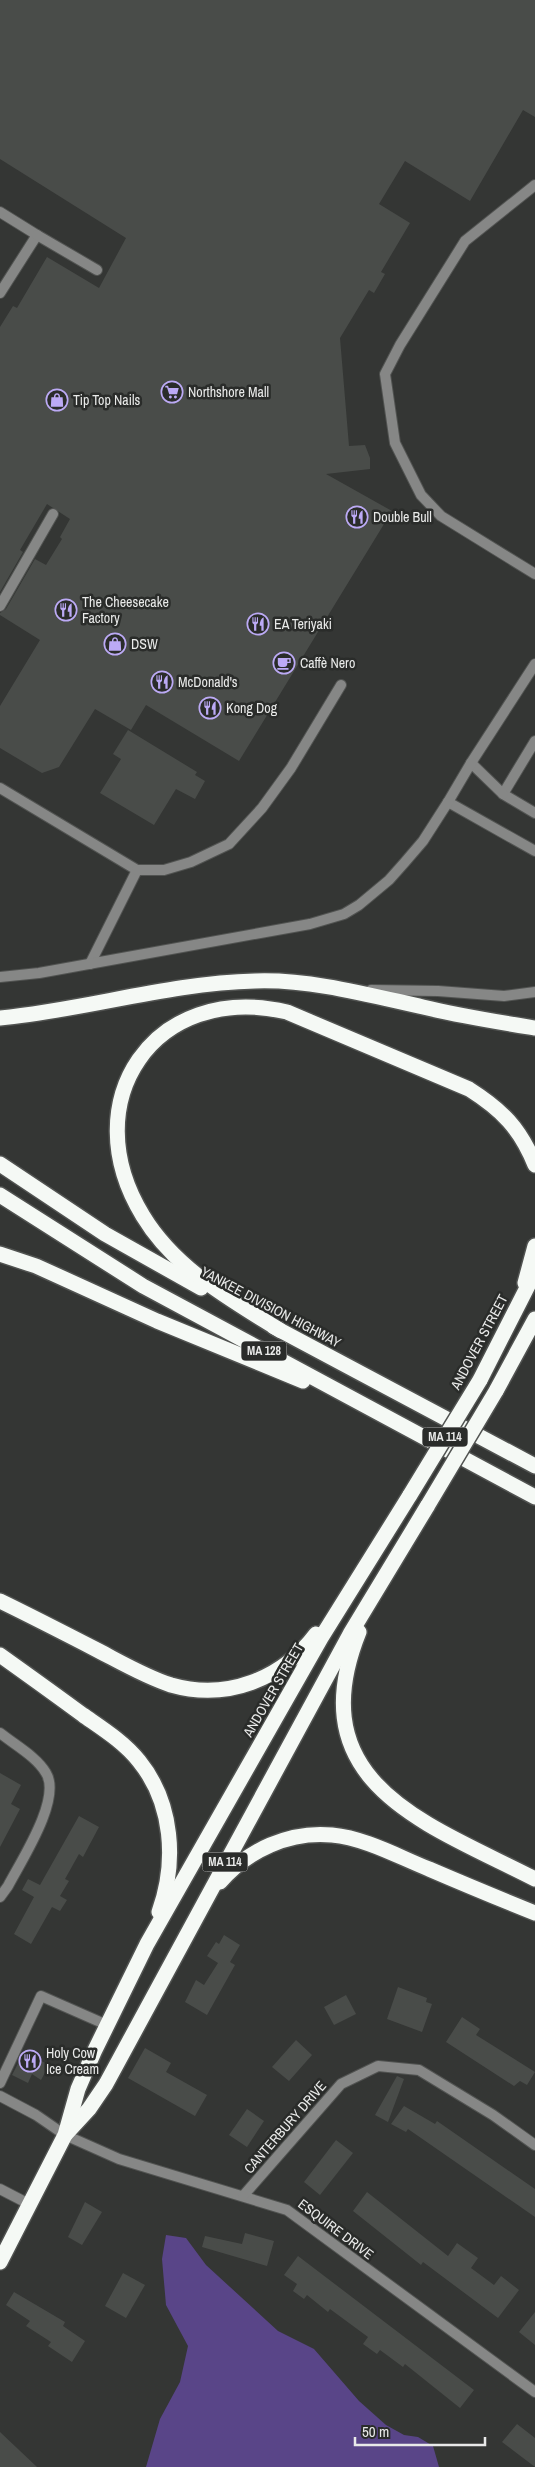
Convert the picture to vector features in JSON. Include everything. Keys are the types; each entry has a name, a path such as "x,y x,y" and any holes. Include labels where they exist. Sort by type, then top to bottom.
{"highway":[{"path":"0,1018 198,986 281,982 345,990 435,1010 535,1028"},
{"path":"281,1331 193,1274 144,1218 123,1174 118,1153 116,1129 119,1104 127,1082 137,1062 150,1045 183,1020 222,1007 251,1006 287,1012 469,1089 492,1104 511,1122 526,1143 535,1165"},
{"name":"YANKEE DIVISION HIGHWAY","path":"0,1164 50,1199 155,1264 535,1466"},
{"name":"MA 128","path":"0,1195 143,1286 535,1497"},
{"path":"519,1300 535,1246"},
{"path":"0,1254 36,1266 157,1321 293,1378 356,1401"},
{"name":"ANDOVER STREET","path":"0,2262 65,2135 78,2089 147,1944 357,1578 480,1380 519,1300 535,1272"},
{"name":"ANDOVER STREET","path":"65,2135 89,2108 106,2084 204,1900 378,1585 496,1391 535,1319"},
{"path":"0,1600 147,1676 196,1690 219,1690 256,1681 279,1670 315,1636 357,1578"},
{"path":"378,1585 356,1640 347,1670 344,1694 345,1720 349,1740 359,1763 374,1784 394,1803 418,1819 535,1879"},
{"path":"0,1655 118,1740 139,1761 153,1781 168,1825 170,1855 161,1906 147,1944"},
{"path":"204,1900 243,1860 264,1848 285,1840 308,1835 333,1835 375,1847 535,1913"}],"street":[{"path":"535,185 465,241 400,345 386,374 394,443 421,495 441,516 535,574"},
{"path":"0,212 97,270"},
{"path":"0,294 37,235"},
{"path":"0,606 53,514"},
{"path":"0,977 90,964 310,924 344,914 359,906 389,880 421,843 535,664"},
{"path":"0,788 137,870 164,870 191,862 229,844 262,808 291,768 341,685"},
{"path":"503,794 535,741"},
{"path":"471,763 503,794 535,813"},
{"path":"448,802 535,851"},
{"path":"90,964 137,870"},
{"path":"345,990 438,991 504,996 535,992"},
{"path":"0,1733 39,1763 48,1774 50,1785 50,1798 45,1813 8,1886 0,1897"},
{"path":"0,2082 41,1996 107,2026"},
{"name":"CANTERBURY DRIVE","path":"243,2196 341,2084 378,2066 419,2070 493,2115 535,2145"},
{"name":"ESQUIRE DRIVE","path":"0,2096 36,2115 65,2135 119,2159 287,2210 535,2392"},
{"path":"0,2189 29,2204"}],"shaded area":[{"path":"166,2235 186,2238 206,2265 278,2331 314,2349 359,2401 386,2425 404,2435 418,2437 433,2446 439,2467 146,2467 160,2419 180,2382 188,2346 166,2305 162,2259"}],"building":[{"name":"Northshore Mall","path":"0,0 535,0 535,117 523,110 470,201 405,161 379,204 410,223 381,272 385,274 374,293 369,290 340,338 349,446 365,445 370,458 370,469 326,474 392,511 239,761 146,705 131,730 95,709 59,767 42,773 0,748 0,706 40,640 0,615 0,613 6,609 35,559 46,565 62,539 60,537 70,519 47,504 20,550 23,552 0,592 0,327 13,306 17,308 47,257 99,288 126,238 0,159"},
{"path":"128,730 197,772 195,775 205,781 195,799 176,789 154,825 100,793 121,759 113,754"},
{"path":"0,1773 21,1785 11,1804 20,1809 0,1847"},
{"path":"79,1816 99,1827 83,1857 79,1854 65,1879 69,1881 60,1896 67,1900 60,1911 52,1907 31,1944 14,1934 34,1897 22,1890 28,1879 40,1885"},
{"path":"224,1935 240,1945 230,1962 235,1965 207,2015 185,2002 196,1980 204,1985 218,1963 207,1956 216,1942 219,1944"},
{"path":"398,1987 427,1998 426,2002 432,2004 422,2032 387,2019"},
{"path":"346,1995 356,2014 334,2025 324,2007"},
{"path":"462,2017 480,2029 476,2035 535,2072 527,2085 520,2081 514,2086 446,2042"},
{"path":"296,2040 312,2055 289,2081 272,2067"},
{"path":"145,2048 171,2063 166,2072 207,2095 195,2116 128,2078"},
{"name":"Holy Cow Ice Cream","path":"24,2052 49,2065 41,2080 32,2074 28,2083 12,2075"},
{"path":"397,2076 404,2079 388,2122 375,2115"},
{"path":"404,2106 435,2124 437,2121 535,2189 535,2217 408,2129 406,2132 391,2124"},
{"path":"247,2109 264,2121 247,2147 229,2135"},
{"path":"336,2140 353,2153 320,2195 304,2182"},
{"path":"367,2192 448,2256 457,2243 478,2258 471,2268 494,2285 501,2276 519,2290 498,2318 423,2262 421,2265 353,2211"},
{"path":"85,2202 102,2212 82,2245 68,2237"},
{"path":"245,2233 274,2241 267,2266 202,2247 205,2236 242,2244"},
{"path":"298,2256 474,2390 460,2408 405,2364 403,2367 380,2350 377,2354 363,2344 368,2337 330,2309 328,2312 307,2295 304,2299 293,2291 297,2284 284,2275"},
{"path":"123,2273 145,2285 126,2318 105,2306"},
{"path":"14,2292 65,2322 63,2326 85,2341 72,2362 48,2346 51,2342 26,2326 30,2321 6,2305"},
{"path":"535,2312 535,2345 519,2332"},
{"path":"517,2424 535,2438 535,2467 502,2442"},
{"path":"0,2432 37,2467 0,2467"}],"place":[{"name":"Northshore Mall","path":"172,392"},
{"name":"Tip Top Nails","path":"57,400"},
{"name":"Double Bull","path":"357,517"},
{"name":"The Cheesecake Factory","path":"66,610"},
{"name":"EA Teriyaki","path":"258,624"},
{"name":"DSW","path":"115,644"},
{"name":"Caffè Nero","path":"284,663"},
{"name":"McDonald's","path":"162,682"},
{"name":"Kong Dog","path":"210,708"},
{"name":"Holy Cow Ice Cream","path":"30,2061"}]}
